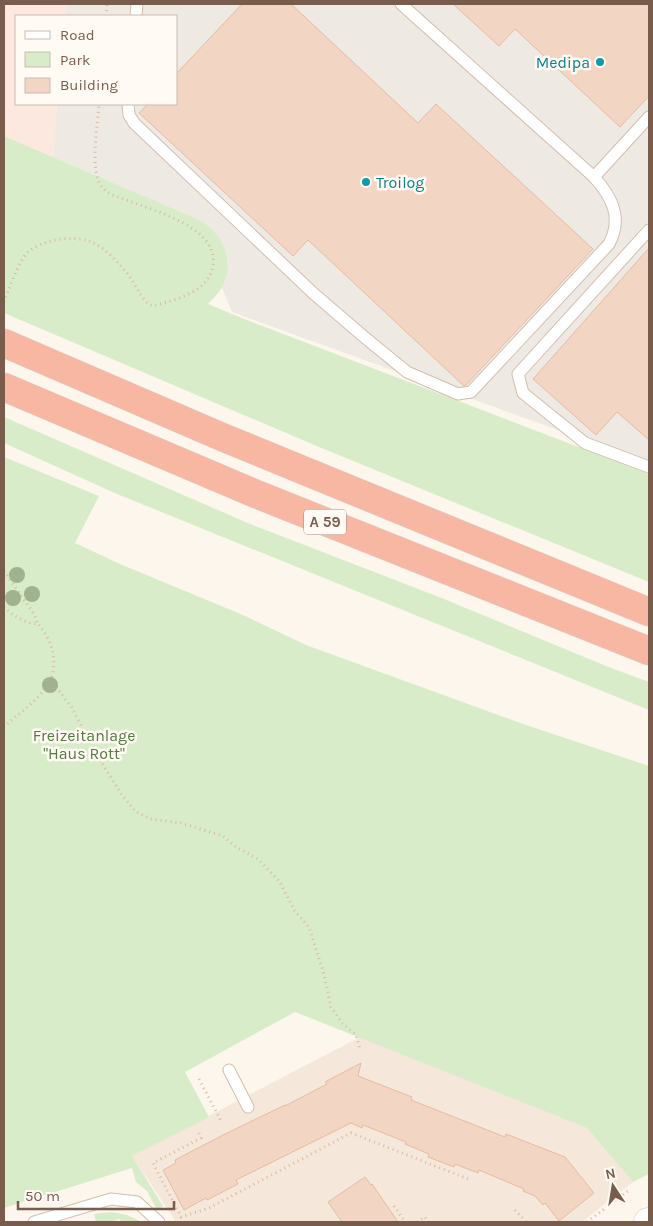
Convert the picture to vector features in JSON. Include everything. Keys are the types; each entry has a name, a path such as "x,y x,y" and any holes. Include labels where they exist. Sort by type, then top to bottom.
{"highway":[{"name":"A 59","path":"4,343 222,437 649,612"},
{"name":"A 59","path":"4,387 256,494 649,651"}],"lane":[{"path":"128,105 128,115 134,123 313,292 363,336 407,372 458,394 470,392 609,244 615,234 612,200 594,177 401,4"},
{"path":"594,177 649,117"},
{"path":"649,230 518,374 523,394 585,443 649,468"},
{"path":"229,1070 248,1107"},
{"path":"34,1222 111,1199 137,1202 159,1222"}],"path":[{"path":"4,301 25,254 44,243 54,240 89,242 109,254 126,272 146,302 153,306 191,293 212,274 214,257 210,246 199,233 164,214 108,193 100,185 96,161 99,105"},
{"path":"4,571 34,614 38,624 46,632 54,654 54,664 47,686 4,727"},
{"path":"4,606 31,624 38,624"},
{"path":"50,679 72,708 117,787 135,811 151,819 181,822 223,836 236,847 258,859 280,882 294,910 309,927 324,974 331,1007 342,1023 356,1034 360,1049"},
{"path":"198,1079 221,1121"},
{"path":"199,1132 201,1138 153,1163 181,1216 209,1208 351,1133 472,1180"},
{"path":"587,1222 628,1191"},
{"path":"394,1206 405,1222"},
{"path":"515,1210 526,1222"},
{"path":"417,1222 425,1217 428,1222"}],"shaded area":[{"path":"4,4 66,4 65,15 15,15 15,105 57,105 53,157 4,136"},
{"path":"66,4 649,4 649,463 232,312 222,288 227,265 200,220 53,157 57,105 178,105 178,15 65,15"},
{"path":"360,1037 587,1128 633,1182 582,1222 176,1222 132,1156"}],"green space":[{"path":"4,136 200,220 208,226 216,233 225,250 227,269 221,289 208,304 649,474 649,582 319,447 4,313"},
{"path":"4,417 250,524 439,597 649,682 649,710 117,494 4,443"},
{"name":"Freizeitanlage \"Haus Rott\"","path":"4,457 99,496 75,543 120,564 243,615 306,645 526,725 649,766 649,1174 633,1182 587,1128 295,1012 185,1072 209,1117 132,1156 163,1206 157,1210 147,1191 136,1182 132,1168 4,1208"},
{"path":"111,1212 127,1215 142,1222 121,1222 120,1219 110,1222 96,1222 94,1214"}],"building":[{"name":"Troilog","path":"242,4 291,4 418,123 436,104 593,249 464,386 308,240 293,256 139,113 147,105 178,105 178,72"},
{"name":"Medipa","path":"453,4 649,4 649,96 620,127 515,29 499,46"},
{"path":"649,248 649,440 617,412 596,435 533,379"},
{"path":"361,1063 358,1076 412,1097 411,1100 505,1137 506,1134 565,1157 594,1193 559,1221 545,1203 543,1205 535,1196 523,1191 524,1189 479,1170 478,1173 455,1164 454,1167 428,1157 429,1154 405,1144 406,1142 363,1125 362,1128 351,1123 236,1180 238,1184 184,1210 163,1170 176,1163 175,1160 285,1106 327,1084 325,1082"},
{"path":"365,1177 372,1184 398,1222 342,1222 328,1202"}],"place":[{"name":"Medipa","path":"600,62"},
{"name":"Troilog","path":"366,182"}]}
